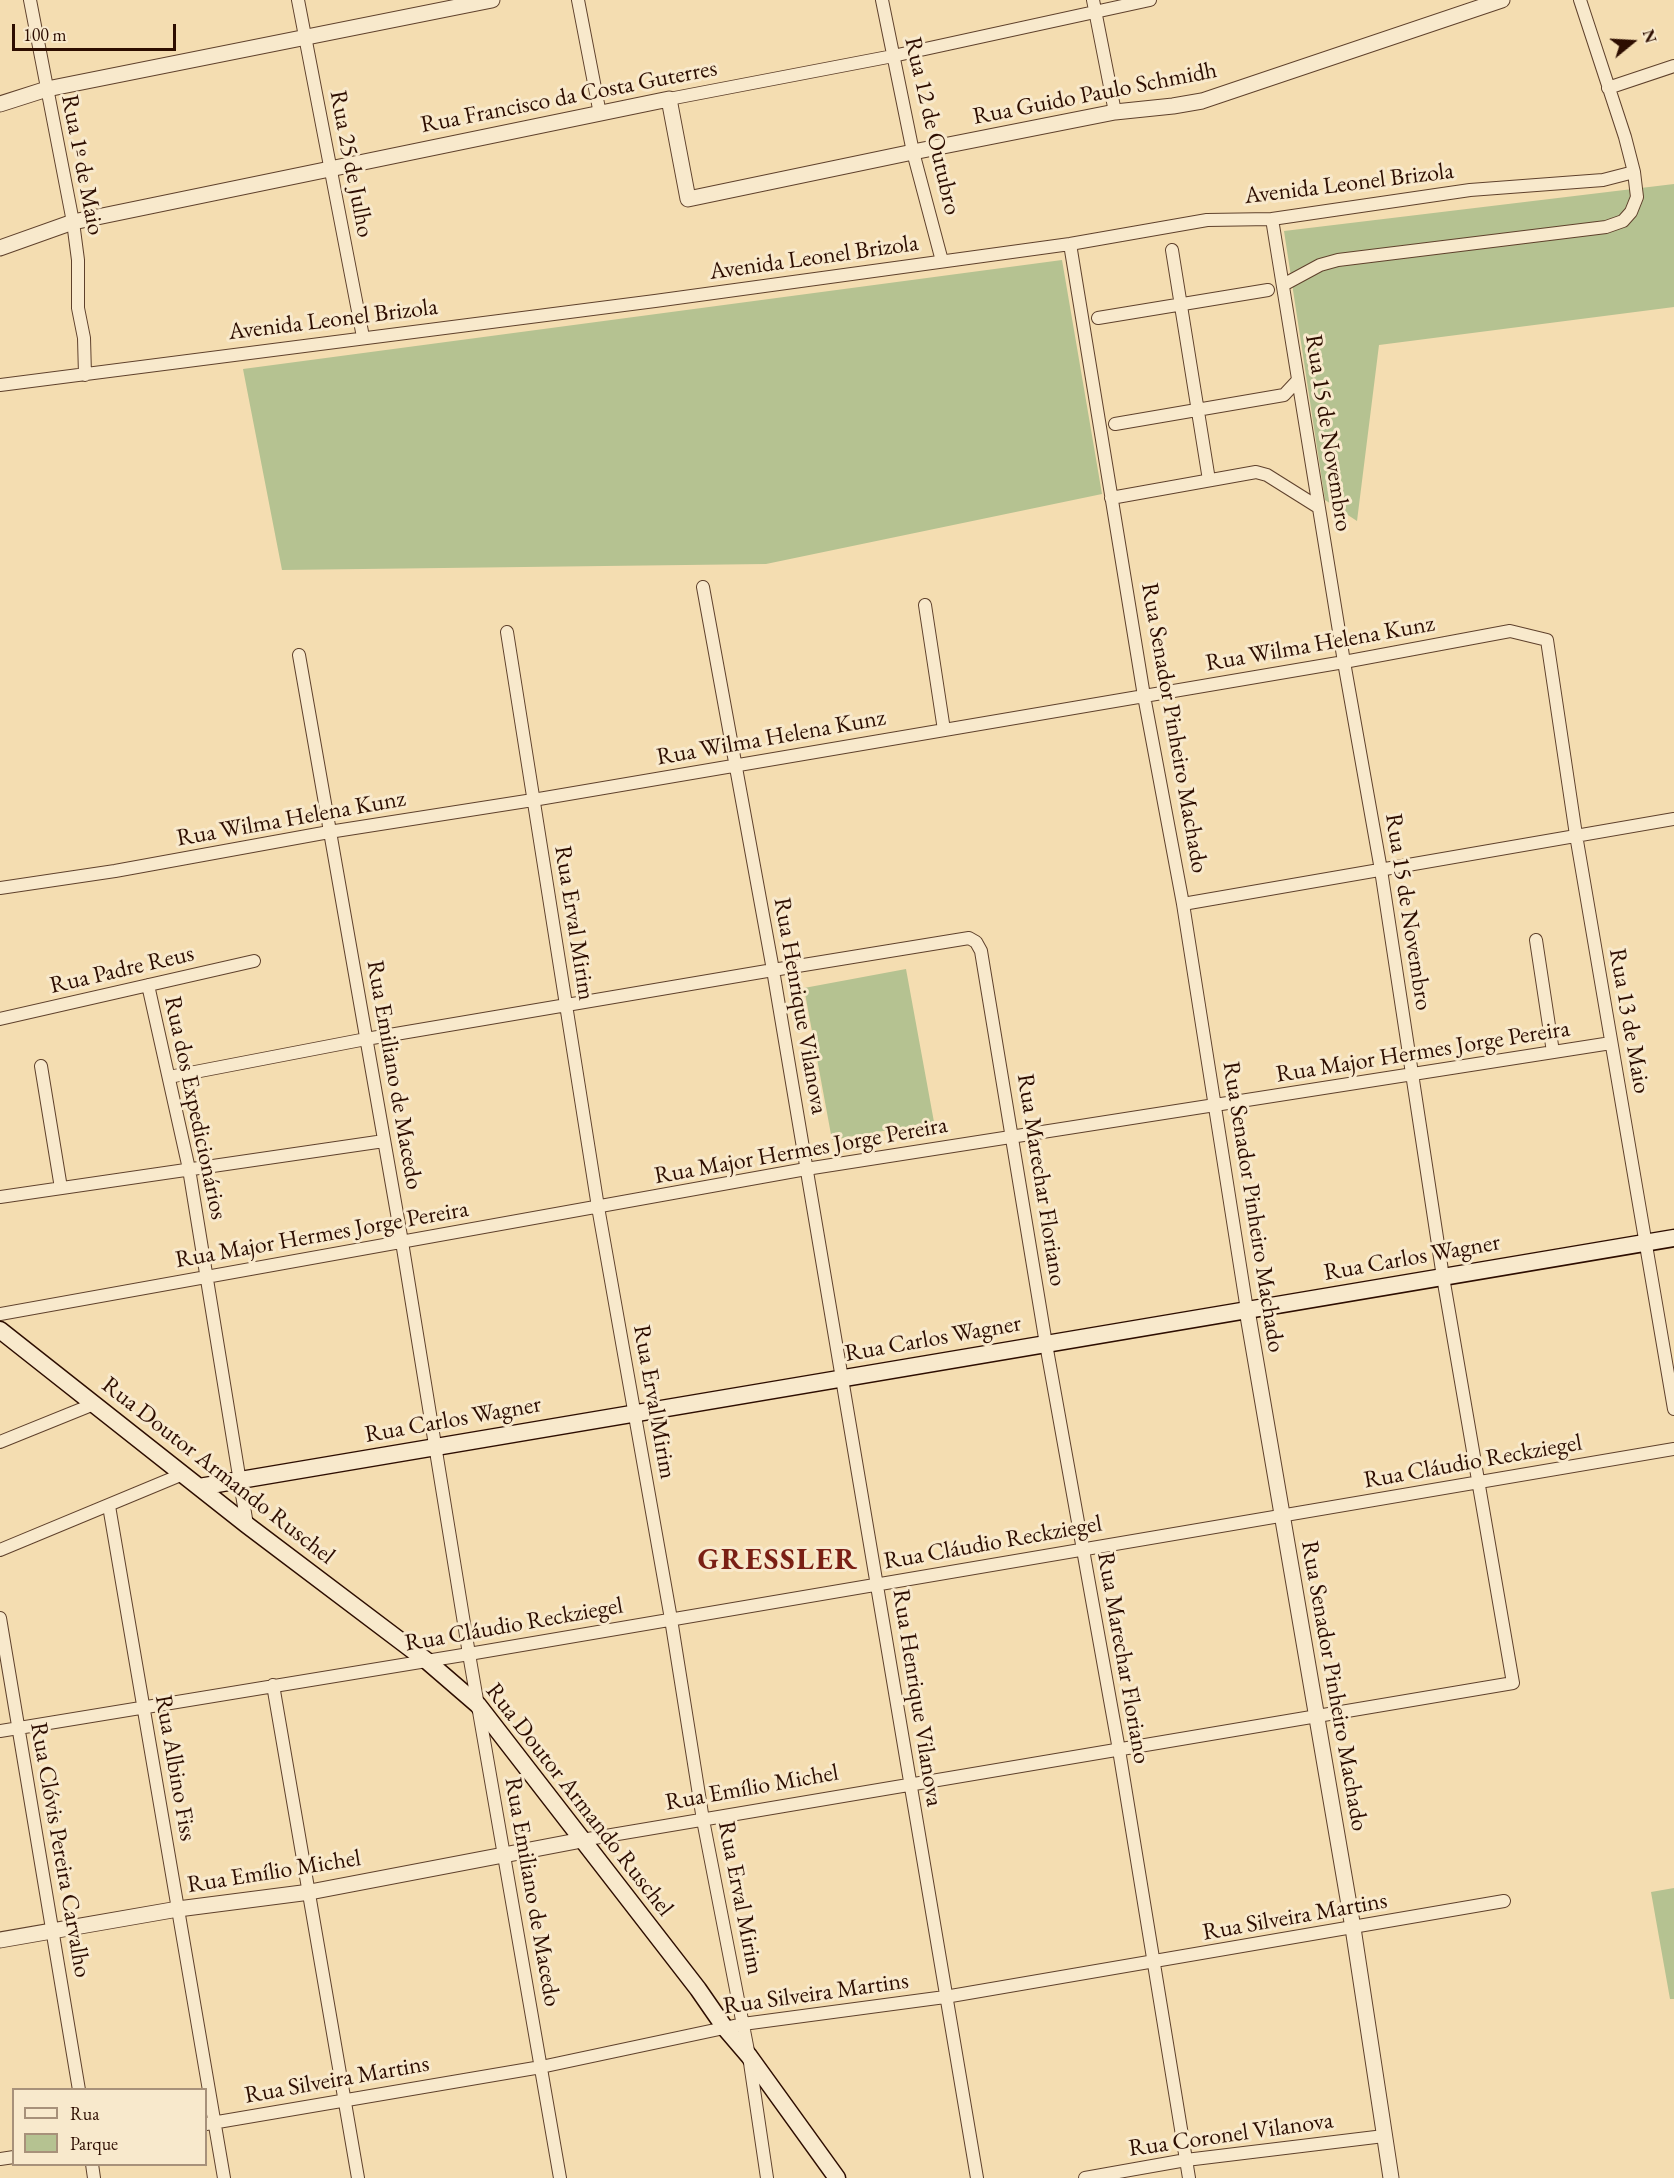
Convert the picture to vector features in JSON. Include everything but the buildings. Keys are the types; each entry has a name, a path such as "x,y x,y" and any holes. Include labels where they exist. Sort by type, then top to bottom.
{"main road":[{"name":"Rua Carlos Wagner","path":"199,1487 1674,1238"},
{"name":"Rua Doutor Armando Ruschel","path":"0,1330 247,1525 427,1661 478,1705 698,1989 725,2028 749,2056 837,2178"}],"street":[{"name":"Rua 1º de Maio","path":"30,0 73,222 78,260 78,308 84,338 85,375"},
{"name":"Rua 25 de Julho","path":"298,0 363,337"},
{"path":"0,104 47,89 492,0"},
{"path":"578,0 600,114"},
{"name":"Rua 12 de Outubro","path":"882,0 913,152 942,261"},
{"name":"Rua Francisco da Costa Guterres","path":"0,248 73,222 669,99 893,56 1094,6 1150,0"},
{"name":"Rua Guido Paulo Schmidh","path":"669,99 688,199 1115,112 1202,101 1502,0"},
{"path":"1283,285 1320,265 1338,260 1606,227 1623,221 1631,212 1637,197 1634,172 1625,137 1580,0"},
{"path":"1094,6 1115,112"},
{"path":"1608,88 1674,66"},
{"name":"Avenida Leonel Brizola","path":"0,385 655,301 1070,244 1207,220 1272,219 1470,190 1603,180 1634,172"},
{"name":"Rua 15 de Novembro","path":"1272,219 1318,507 1381,870 1443,1277 1513,1683"},
{"name":"Rua Senador Pinheiro Machado","path":"1070,244 1144,696 1182,904 1247,1310 1353,1928 1391,2178"},
{"path":"1172,250 1209,480"},
{"path":"1098,318 1268,290"},
{"path":"1115,424 1284,395 1298,380"},
{"path":"1111,498 1256,472 1267,475 1318,507"},
{"name":"Rua Henrique Vilanova","path":"703,587 773,970 977,2178"},
{"path":"925,605 944,730"},
{"name":"Rua Wilma Helena Kunz","path":"0,888 115,871 329,832 533,800 1344,662 1510,631 1547,640"},
{"name":"Rua Erval Mirim","path":"507,632 598,1207 672,1619 703,1820 749,2056 767,2178"},
{"name":"Rua 13 de Maio","path":"1547,640 1576,835 1674,1409"},
{"name":"Rua Emiliano de Macedo","path":"298,655 402,1242 469,1654 560,2178"},
{"path":"1182,904 1674,819"},
{"name":"Rua Marechar Floriano","path":"773,970 969,938 976,942 981,951 1046,1344 1119,1749 1189,2178"},
{"path":"1536,940 1552,1052"},
{"name":"Rua Padre Reus","path":"0,1019 254,961"},
{"path":"169,1077 366,1039 773,970"},
{"name":"Rua dos Expedicionários","path":"148,985 189,1169 247,1525"},
{"name":"Rua Major Hermes Jorge Pereira","path":"0,1314 806,1169 1611,1043"},
{"path":"41,1066 61,1188"},
{"path":"0,1197 384,1142"},
{"path":"0,1442 94,1404"},
{"name":"Rua Cláudio Reckziegel","path":"0,1731 469,1654 1674,1449"},
{"path":"0,1550 183,1474"},
{"name":"Rua Albino Fiss","path":"109,1506 178,1909 205,2088"},
{"name":"Rua Clóvis Pereira Carvalho","path":"0,1618 79,2088"},
{"name":"Rua Emílio Michel","path":"0,1940 178,1909 310,1892 582,1840 1513,1683"},
{"path":"273,1685 358,2178"},
{"name":"Rua Silveira Martins","path":"210,2123 541,2067 743,2024 945,1997 1504,1901"},
{"name":"Rua Albino Fiss","path":"207,2103 224,2178"},
{"name":"Rua Coronel Vilanova","path":"1085,2178 1186,2160 1384,2136"}],"green space":[{"path":"1674,184 1674,307 1379,345 1357,521 1325,500 1284,231"},
{"path":"1062,260 1102,494 766,564 282,570 243,369"},
{"path":"906,969 934,1122 832,1140 804,988"},
{"path":"1674,1888 1674,1999 1670,1999 1651,1892"}],"district":[{"name":"GRESSLER","path":"778,1561"}]}
